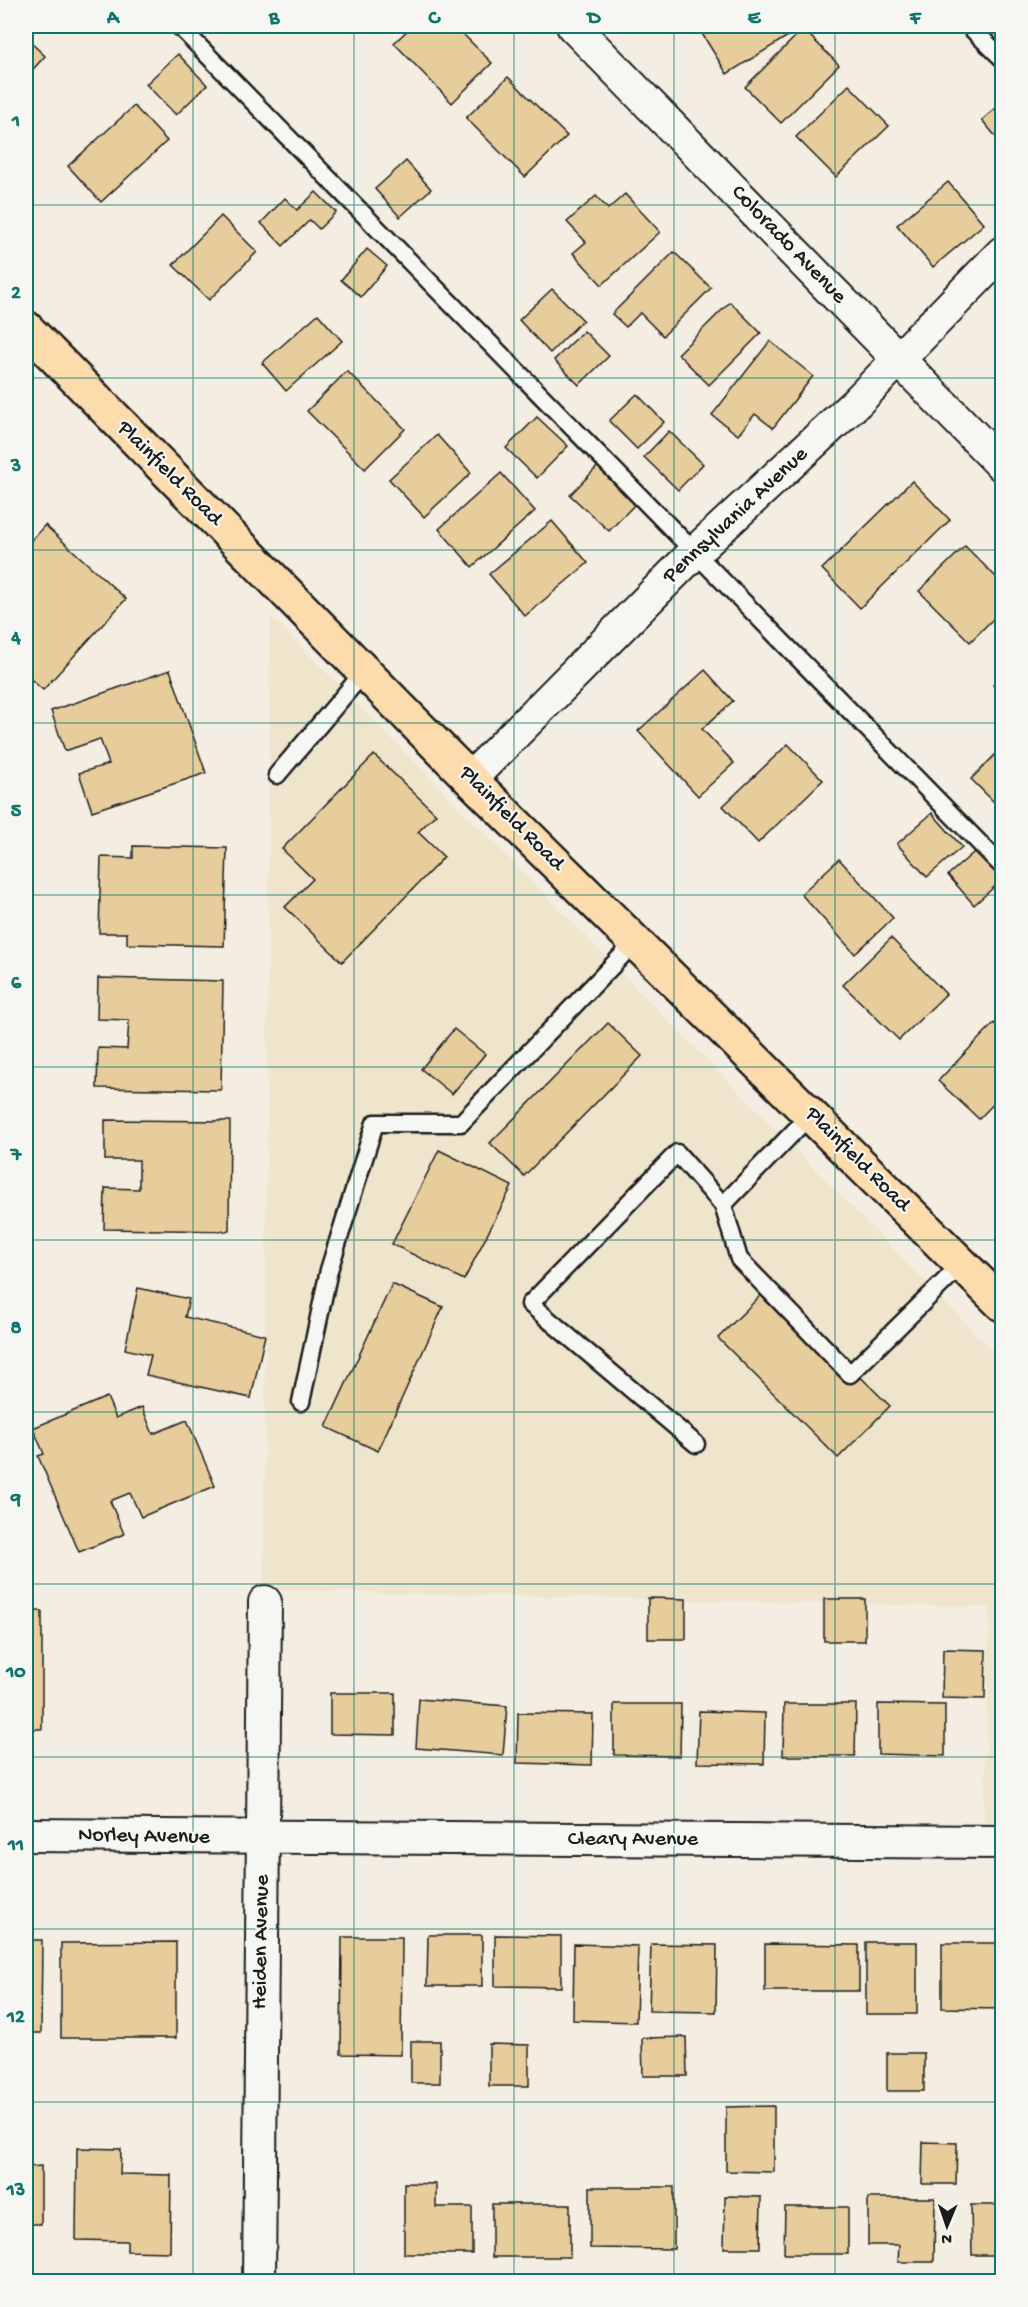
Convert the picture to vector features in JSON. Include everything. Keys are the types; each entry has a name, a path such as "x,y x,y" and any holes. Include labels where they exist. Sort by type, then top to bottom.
{"main road":[{"name":"Plainfield Road","path":"26,328 470,779 1002,1304"}],"street":[{"name":"Colorado Avenue","path":"573,26 1002,465"},
{"name":"Pennsylvania Avenue","path":"470,779 694,553 857,402 1002,252"},
{"name":"Heiden Avenue","path":"259,2282 265,1602"},
{"name":"Norley Avenue","path":"26,1835 263,1838"},
{"name":"Cleary Avenue","path":"263,1838 1002,1842"}],"lane":[{"path":"178,26 1002,866"},
{"path":"969,26 1002,58"},
{"path":"277,775 364,672"},
{"path":"302,1402 329,1270 375,1123 461,1123 635,942"},
{"path":"723,1205 810,1114"},
{"path":"696,1444 530,1304 677,1153 723,1205 739,1259 850,1374 962,1264"}],"shaded area":[{"path":"270,615 1002,1360 1002,1826 984,1823 990,1607 264,1590"}],"building":[{"path":"412,26 455,26 492,63 452,103 394,43"},
{"path":"711,26 793,26 796,31 727,74 701,32"},
{"path":"803,29 839,65 781,123 745,87"},
{"path":"26,38 45,56 26,77"},
{"path":"178,54 207,85 176,115 146,84"},
{"path":"508,77 567,136 525,177 466,118"},
{"path":"849,85 889,126 836,177 796,137"},
{"path":"1002,103 1002,144 982,120"},
{"path":"134,106 167,141 101,202 68,166"},
{"path":"406,161 431,189 400,217 375,189"},
{"path":"948,182 984,224 933,267 897,225"},
{"path":"316,192 336,212 319,229 310,220 283,246 261,223 285,198 297,210"},
{"path":"625,194 660,232 602,285 573,253 586,242 567,222 596,196 608,209"},
{"path":"221,216 257,252 209,300 173,265"},
{"path":"367,249 387,266 361,297 341,280"},
{"path":"674,252 711,288 663,336 640,313 626,327 612,314"},
{"path":"552,289 583,320 550,353 519,320"},
{"path":"730,302 761,333 709,385 678,354"},
{"path":"318,314 342,341 286,391 262,363"},
{"path":"584,331 609,356 579,385 554,360"},
{"path":"770,341 813,376 773,428 755,414 738,435 712,415"},
{"path":"347,371 405,429 365,469 307,411"},
{"path":"637,394 664,422 637,449 609,421"},
{"path":"537,417 568,446 537,478 506,448"},
{"path":"669,431 703,464 678,490 644,457"},
{"path":"437,435 471,473 424,517 389,479"},
{"path":"601,463 639,500 609,531 570,495"},
{"path":"501,473 535,511 472,567 439,529"},
{"path":"912,481 950,520 860,608 822,569"},
{"path":"552,521 588,563 525,616 489,574"},
{"path":"45,525 126,599 43,690 26,675 26,546"},
{"path":"965,546 1002,583 1002,610 970,642 919,591"},
{"path":"170,670 206,773 92,811 79,773 109,764 100,739 65,751 51,711"},
{"path":"705,670 733,701 702,729 734,763 698,796 638,731"},
{"path":"1002,676 1002,694 993,685"},
{"path":"788,744 823,780 758,843 723,806"},
{"path":"1002,748 1002,810 971,779"},
{"path":"374,755 436,814 418,832 444,857 342,962 285,907 313,879 282,849"},
{"path":"932,813 962,847 927,877 897,844"},
{"path":"133,846 227,848 224,946 127,944 127,933 99,933 101,857 133,858"},
{"path":"981,846 1002,870 1002,880 974,905 948,875"},
{"path":"839,859 893,918 855,954 801,894"},
{"path":"891,938 946,994 899,1040 843,985"},
{"path":"98,978 223,981 221,1090 97,1088 98,1048 127,1049 129,1020 97,1019"},
{"path":"608,1023 642,1056 524,1176 490,1143"},
{"path":"994,1023 1002,1032 1002,1095 979,1119 938,1081"},
{"path":"454,1029 485,1054 452,1094 421,1069"},
{"path":"105,1120 230,1121 229,1231 104,1229 105,1188 139,1189 139,1160 105,1160"},
{"path":"439,1150 512,1186 464,1280 392,1244"},
{"path":"392,1284 443,1307 378,1451 326,1427"},
{"path":"769,1287 890,1406 838,1458 718,1338"},
{"path":"138,1288 189,1299 185,1317 265,1335 251,1398 146,1375 151,1355 125,1349"},
{"path":"107,1397 116,1418 142,1407 153,1434 187,1420 215,1486 141,1517 130,1493 110,1501 124,1534 79,1552 38,1456 44,1454 33,1428"},
{"path":"648,1598 686,1599 686,1639 648,1639"},
{"path":"824,1599 865,1599 865,1641 824,1641"},
{"path":"26,1611 42,1611 42,1729 26,1729"},
{"path":"943,1649 986,1650 985,1699 942,1698"},
{"path":"330,1693 395,1693 395,1735 330,1734"},
{"path":"419,1699 507,1706 503,1755 416,1748"},
{"path":"614,1704 681,1704 680,1756 614,1755"},
{"path":"784,1704 856,1704 855,1756 783,1756"},
{"path":"878,1704 945,1705 945,1756 878,1754"},
{"path":"699,1711 765,1713 764,1764 697,1763"},
{"path":"518,1713 593,1714 592,1765 517,1763"},
{"path":"428,1935 482,1935 482,1986 427,1986"},
{"path":"495,1935 561,1936 561,1987 495,1986"},
{"path":"342,1937 402,1937 401,2055 341,2054"},
{"path":"26,1940 42,1940 41,2033 26,2033"},
{"path":"176,1942 176,2038 61,2038 61,1943"},
{"path":"866,1942 917,1942 917,2014 866,2014"},
{"path":"942,1943 1002,1943 1002,2009 942,2008"},
{"path":"574,1944 638,1946 636,2022 573,2020"},
{"path":"651,1944 717,1945 716,2012 649,2011"},
{"path":"765,1944 859,1945 859,1991 765,1991"},
{"path":"686,2037 687,2076 643,2076 642,2038"},
{"path":"411,2041 440,2041 440,2083 411,2083"},
{"path":"489,2044 529,2045 529,2086 489,2086"},
{"path":"887,2053 924,2053 924,2091 887,2091"},
{"path":"774,2106 774,2172 726,2171 726,2107"},
{"path":"26,2130 28,2130 28,2167 41,2166 41,2224 26,2224"},
{"path":"923,2142 957,2143 956,2184 922,2184"},
{"path":"77,2148 121,2149 120,2174 171,2175 170,2252 127,2251 127,2241 76,2240"},
{"path":"404,2183 436,2184 436,2207 472,2207 472,2254 404,2254"},
{"path":"590,2187 674,2187 674,2249 590,2248"},
{"path":"725,2196 761,2197 760,2248 724,2248"},
{"path":"868,2198 935,2198 934,2262 898,2262 899,2245 868,2245"},
{"path":"492,2204 570,2204 570,2257 492,2257"},
{"path":"971,2205 1002,2205 1002,2255 972,2255"},
{"path":"785,2207 848,2207 848,2254 784,2254"}]}
